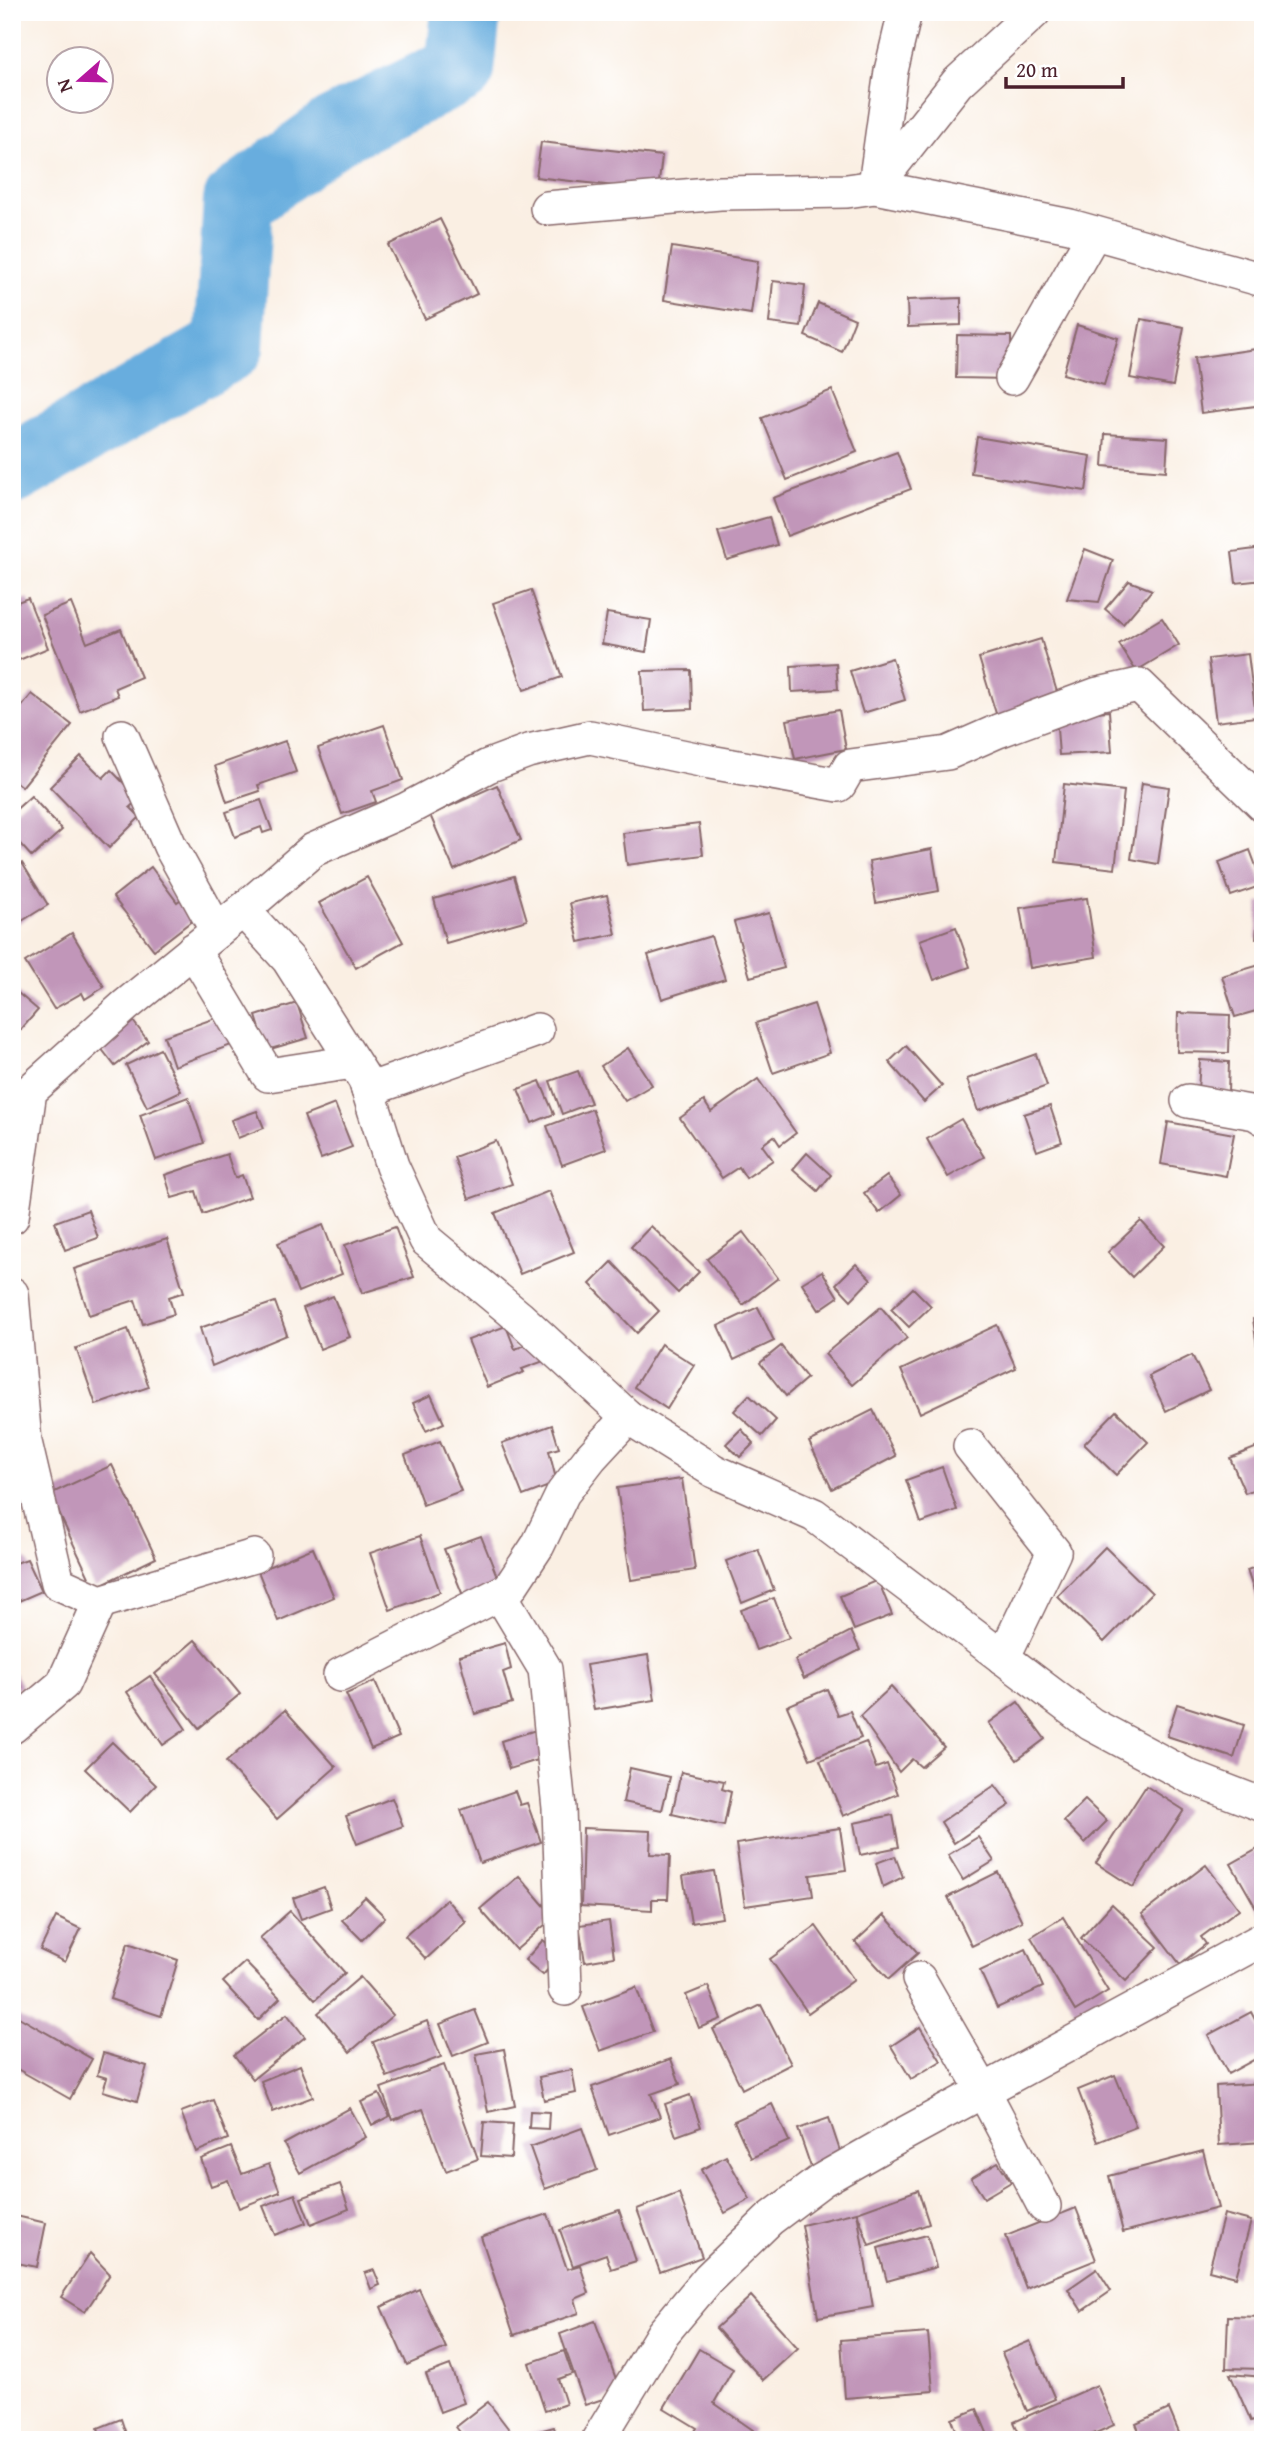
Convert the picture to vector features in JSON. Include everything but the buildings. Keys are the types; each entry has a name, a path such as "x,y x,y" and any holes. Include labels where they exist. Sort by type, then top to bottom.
{"street":[{"path":"874,187 891,71 905,12"},
{"path":"874,187 957,83 1034,12"},
{"path":"547,208 720,193 847,191 874,187 1094,233 1263,280"},
{"path":"1012,378 1094,233"},
{"path":"12,1217 20,1112 30,1091 125,1006 313,850 407,809 488,766 528,751 590,737 839,785 850,766 948,753 998,731 1098,694 1139,685 1263,805"},
{"path":"122,736 170,846 205,941 268,1075 360,1076 537,1030"},
{"path":"243,910 288,959 360,1076 392,1166 426,1240 519,1317 628,1417 714,1471 814,1515 1091,1724 1190,1777 1263,1805"},
{"path":"1188,1101 1255,1113 1263,1118"},
{"path":"12,1294 16,1386 24,1441 58,1583 100,1602 254,1556"},
{"path":"340,1675 509,1589 538,1545 563,1493 591,1457 628,1417"},
{"path":"970,1446 1054,1552 1003,1658"},
{"path":"500,1594 545,1669 559,1808 565,1989"},
{"path":"12,1727 63,1684 100,1602"},
{"path":"598,2440 663,2333 709,2278 770,2219 822,2180 1263,1939"},
{"path":"919,1979 984,2092 1044,2206"}],"waterway":[{"path":"12,470 229,346 238,201 334,131 460,69 466,12"}]}
